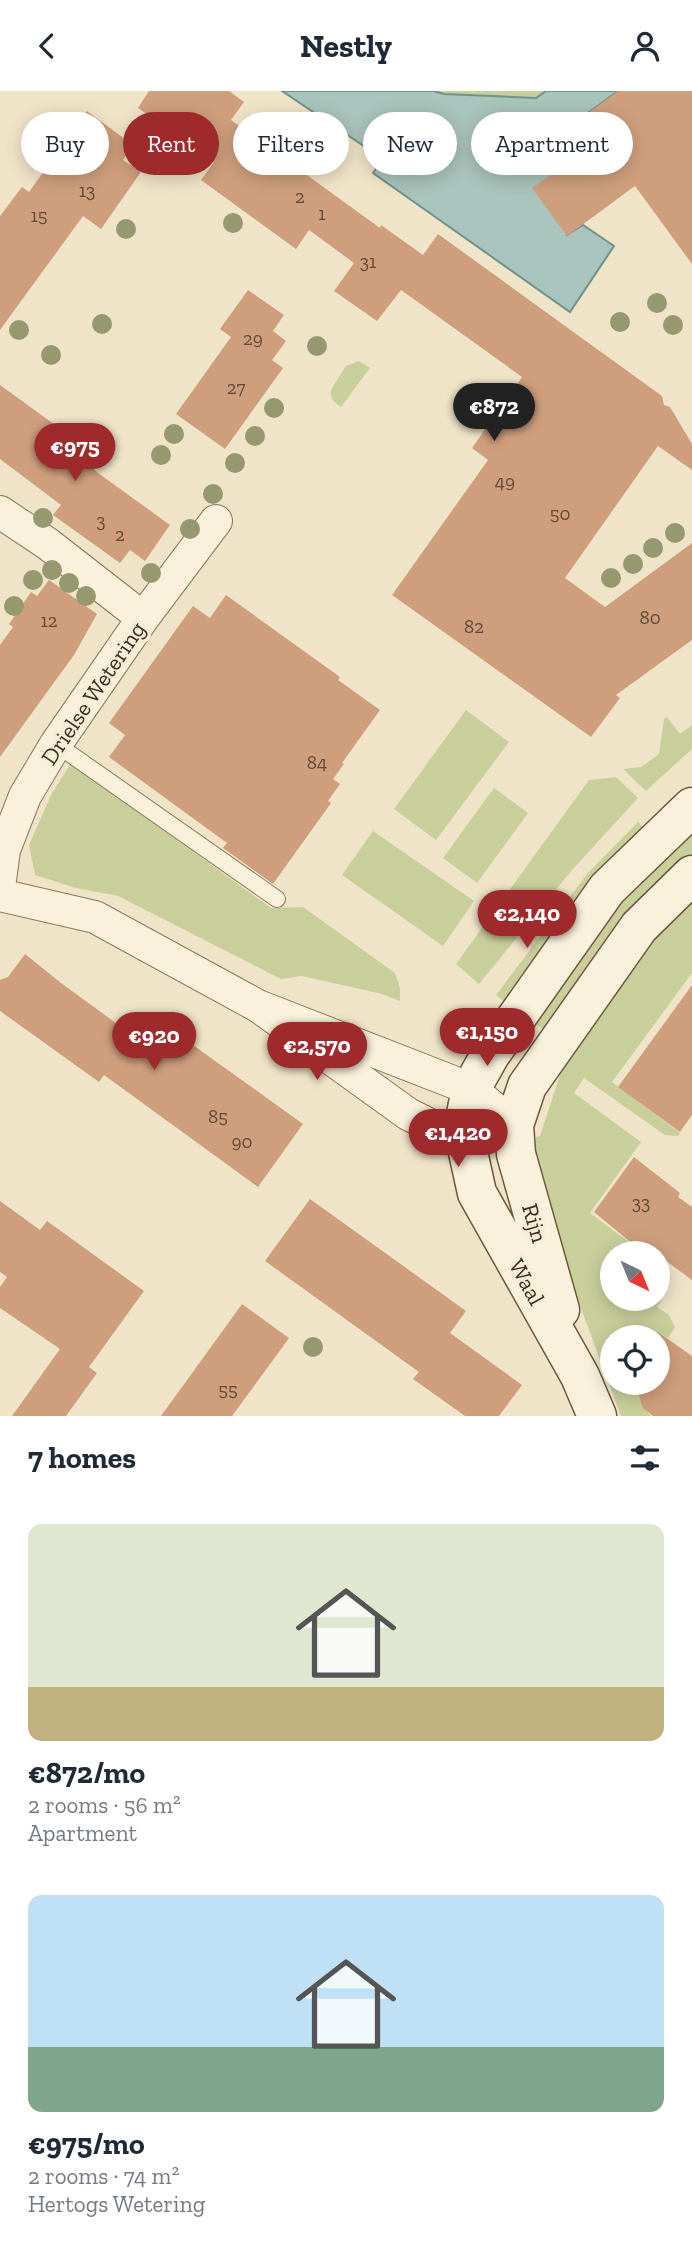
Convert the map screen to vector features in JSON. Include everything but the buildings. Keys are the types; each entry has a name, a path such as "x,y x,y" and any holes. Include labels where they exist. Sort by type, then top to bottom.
{"main road":[{"path":"466,1143 466,1114 471,1089 490,1055 607,888 692,807"},
{"name":"Rijn","path":"580,1376 516,1154 514,1125 527,1086 631,937 692,875"},
{"name":"Waal","path":"466,1143 477,1193 580,1376 597,1416"}],"street":[{"path":"0,512 48,544 143,618"},
{"name":"Drielse Wetering","path":"0,880 4,850 25,796 56,744 143,618 216,521"},
{"path":"0,895 95,917 258,1006 408,1114 466,1143 514,1125 471,1089 258,1006"}],"lane":[{"path":"56,744 277,899"}],"green space":[{"path":"434,91 546,91 536,98 444,94"},
{"path":"359,361 370,368 341,407 332,399 332,388 346,366"},
{"path":"466,710 509,742 436,840 394,809"},
{"path":"667,717 680,734 692,725 692,749 646,791 623,769 641,767 659,754 664,719"},
{"path":"71,763 271,908 303,907 395,973 400,988 400,1001 382,994 302,976 281,979 118,896 76,888 35,875 29,845 52,793"},
{"path":"616,777 638,798 572,870 479,984 456,964 589,780"},
{"path":"494,788 528,813 477,883 443,858"},
{"path":"692,821 692,863 553,1037 528,1018 592,930"},
{"path":"638,822 653,837 514,1009 496,995 588,873"},
{"path":"373,831 474,901 443,946 342,875"},
{"path":"692,896 692,973 612,1082 680,1133 678,1136 665,1135 584,1078 574,1093 641,1142 590,1213 628,1241 600,1241 600,1311 663,1311 669,1315 675,1327 670,1335 670,1325 600,1325 600,1359 566,1268 530,1151 536,1150 536,1137 540,1136 560,1075 557,1073 629,960"},
{"path":"613,1395 638,1395 651,1408 648,1413 651,1416 621,1416"}],"water":[{"path":"282,91 434,91 444,94 536,98 546,91 618,91 589,112 471,112 471,175 556,175 567,235 583,225 614,246 570,312 376,175 457,175 457,112 363,112 363,146 349,136 349,112 313,112"}]}
